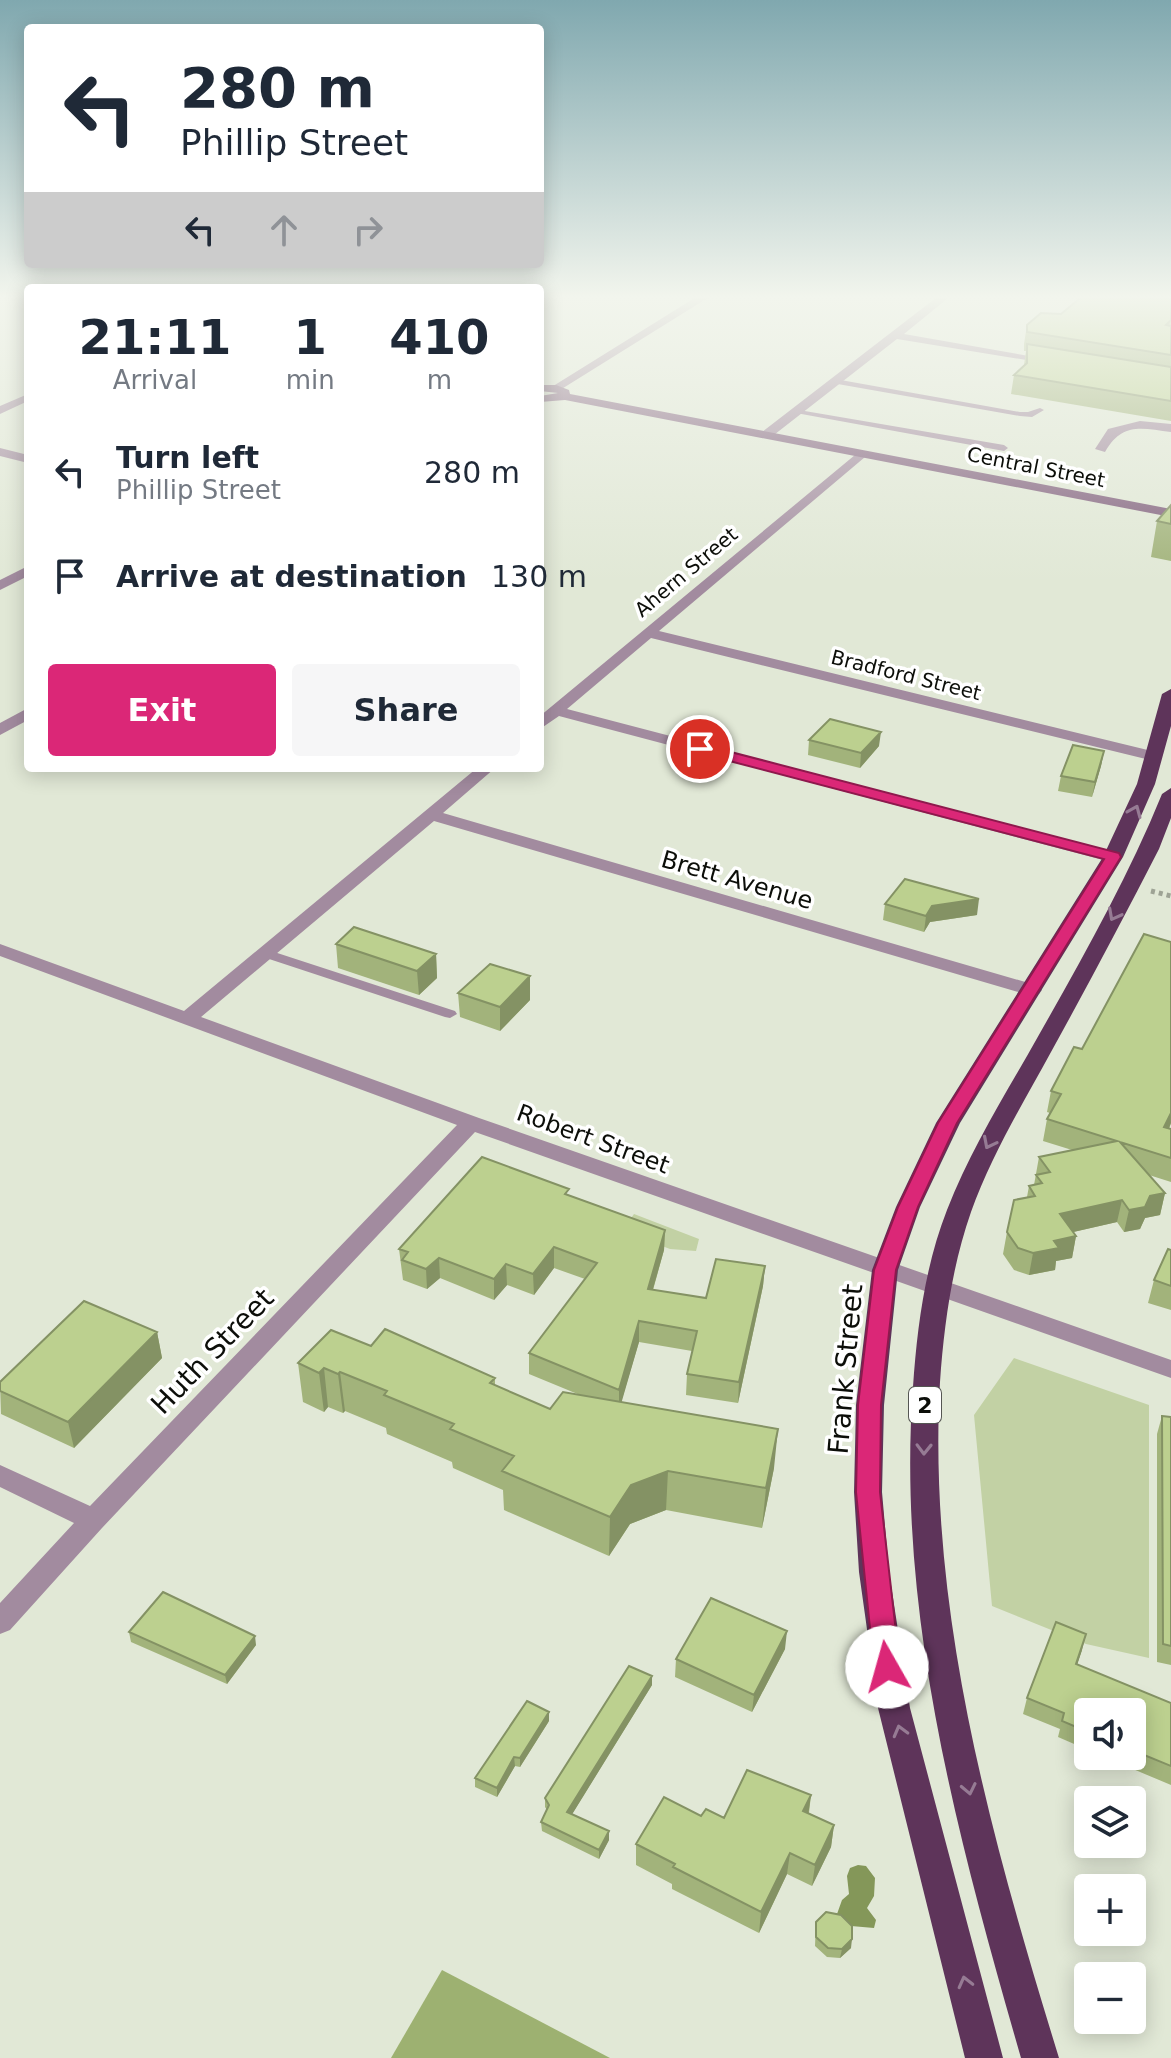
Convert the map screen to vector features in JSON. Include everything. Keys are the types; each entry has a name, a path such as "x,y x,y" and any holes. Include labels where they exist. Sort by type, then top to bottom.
{"highway":[{"name":"Frank Street","path":"984,2058 894,1708 878,1599 868,1492 870,1405 885,1270 908,1207 948,1123 1113,857 1133,816 1171,694"},
{"name":"2","path":"1040,2058 985,1865 954,1723 939,1622 924,1472 925,1393 936,1289 972,1177 1143,862 1171,794"}],"main road":[{"path":"550,390 560,392"},
{"path":"544,398 560,392"},
{"name":"Central Street","path":"560,392 1171,513"}],"street":[{"path":"766,435 823,390"},
{"path":"0,410 24,399"},
{"path":"1101,449 1104,440 1116,428 1137,425 1171,428"},
{"path":"0,452 24,458"},
{"name":"Ahern Street","path":"544,721 861,454"},
{"path":"0,586 24,572"},
{"name":"Bradford Street","path":"648,633 1154,756"},
{"path":"556,711 1113,857"},
{"path":"0,730 24,715"},
{"path":"188,1018 482,772"},
{"name":"Brett Avenue","path":"430,815 1032,990"},
{"name":"Robert Street","path":"0,950 471,1123 936,1289 1171,1369"},
{"name":"Huth Street","path":"0,1622 471,1123"},
{"path":"0,1475 93,1520"}],"lane":[{"path":"886,390 1020,414 1029,415 1040,410"},
{"path":"796,411 1004,448"},
{"path":"265,953 450,1014"}],"shaded area":[{"path":"634,1214 699,1239 696,1251 670,1249 622,1231"},
{"path":"1014,1358 1149,1405 1149,1658 1086,1644 992,1606 974,1415"},
{"path":"866,1866 875,1878 874,1896 867,1908 876,1920 874,1928 851,1926 837,1914 842,1900 849,1894 847,1876 850,1868"},
{"path":"442,1970 610,2058 391,2058"}],"building":[{"path":"1105,390 1171,390 1171,401"},
{"path":"1171,505 1171,524 1157,521"},
{"path":"830,719 881,732 861,753 809,740"},
{"path":"1073,745 1104,751 1095,782 1061,776"},
{"path":"905,879 979,899 932,906 926,916 885,904"},
{"path":"354,927 436,954 417,971 336,944"},
{"path":"1144,934 1171,942 1171,1113 1164,1127 1171,1129 1171,1158 1120,1142 1165,1193 1150,1196 1145,1207 1129,1210 1122,1200 1060,1214 1076,1236 1054,1241 1059,1248 1033,1253 1018,1248 1007,1232 1014,1200 1035,1196 1029,1186 1042,1183 1036,1175 1050,1172 1039,1157 1117,1141 1047,1119 1061,1094 1051,1091 1074,1047 1082,1049"},
{"path":"490,964 530,976 500,1007 458,993"},
{"path":"482,1157 569,1189 565,1194 665,1230 648,1289 706,1298 716,1259 765,1266 739,1382 687,1374 697,1331 639,1321 619,1390 529,1353 597,1263 554,1247 533,1274 506,1264 494,1279 439,1258 426,1269 402,1260 408,1252 399,1249"},
{"path":"1168,1249 1171,1250 1171,1286 1154,1280"},
{"path":"84,1301 157,1332 68,1422 0,1391 0,1382"},
{"path":"385,1329 495,1378 490,1383 550,1409 563,1392 778,1429 766,1488 668,1471 631,1485 610,1517 502,1471 514,1456 450,1429 454,1424 384,1395 387,1391 340,1372 338,1374 324,1368 319,1373 298,1363 331,1330 371,1346"},
{"path":"1162,1416 1171,1417 1171,1646 1163,1644"},
{"path":"163,1592 255,1636 225,1675 129,1632"},
{"path":"711,1598 787,1631 754,1695 676,1659"},
{"path":"1056,1622 1086,1634 1076,1664 1171,1703 1171,1766 1146,1756 1146,1698 1074,1698 1074,1726 1062,1721 1064,1713 1027,1698"},
{"path":"629,1666 652,1676 567,1812 609,1831 599,1850 541,1822 549,1805 545,1798"},
{"path":"527,1701 549,1712 520,1758 514,1757 497,1788 475,1778"},
{"path":"747,1770 811,1795 803,1811 834,1825 815,1865 790,1853 761,1912 673,1867 675,1864 636,1844 664,1797 701,1816 706,1809 724,1818"},
{"path":"826,1912 841,1915 852,1926 852,1939 842,1949 828,1948 816,1937 816,1922"}],"route":[{"path":"700,749 1113,857 948,1123 908,1207 885,1270 870,1405 868,1492 874,1572 887,1667"}]}
